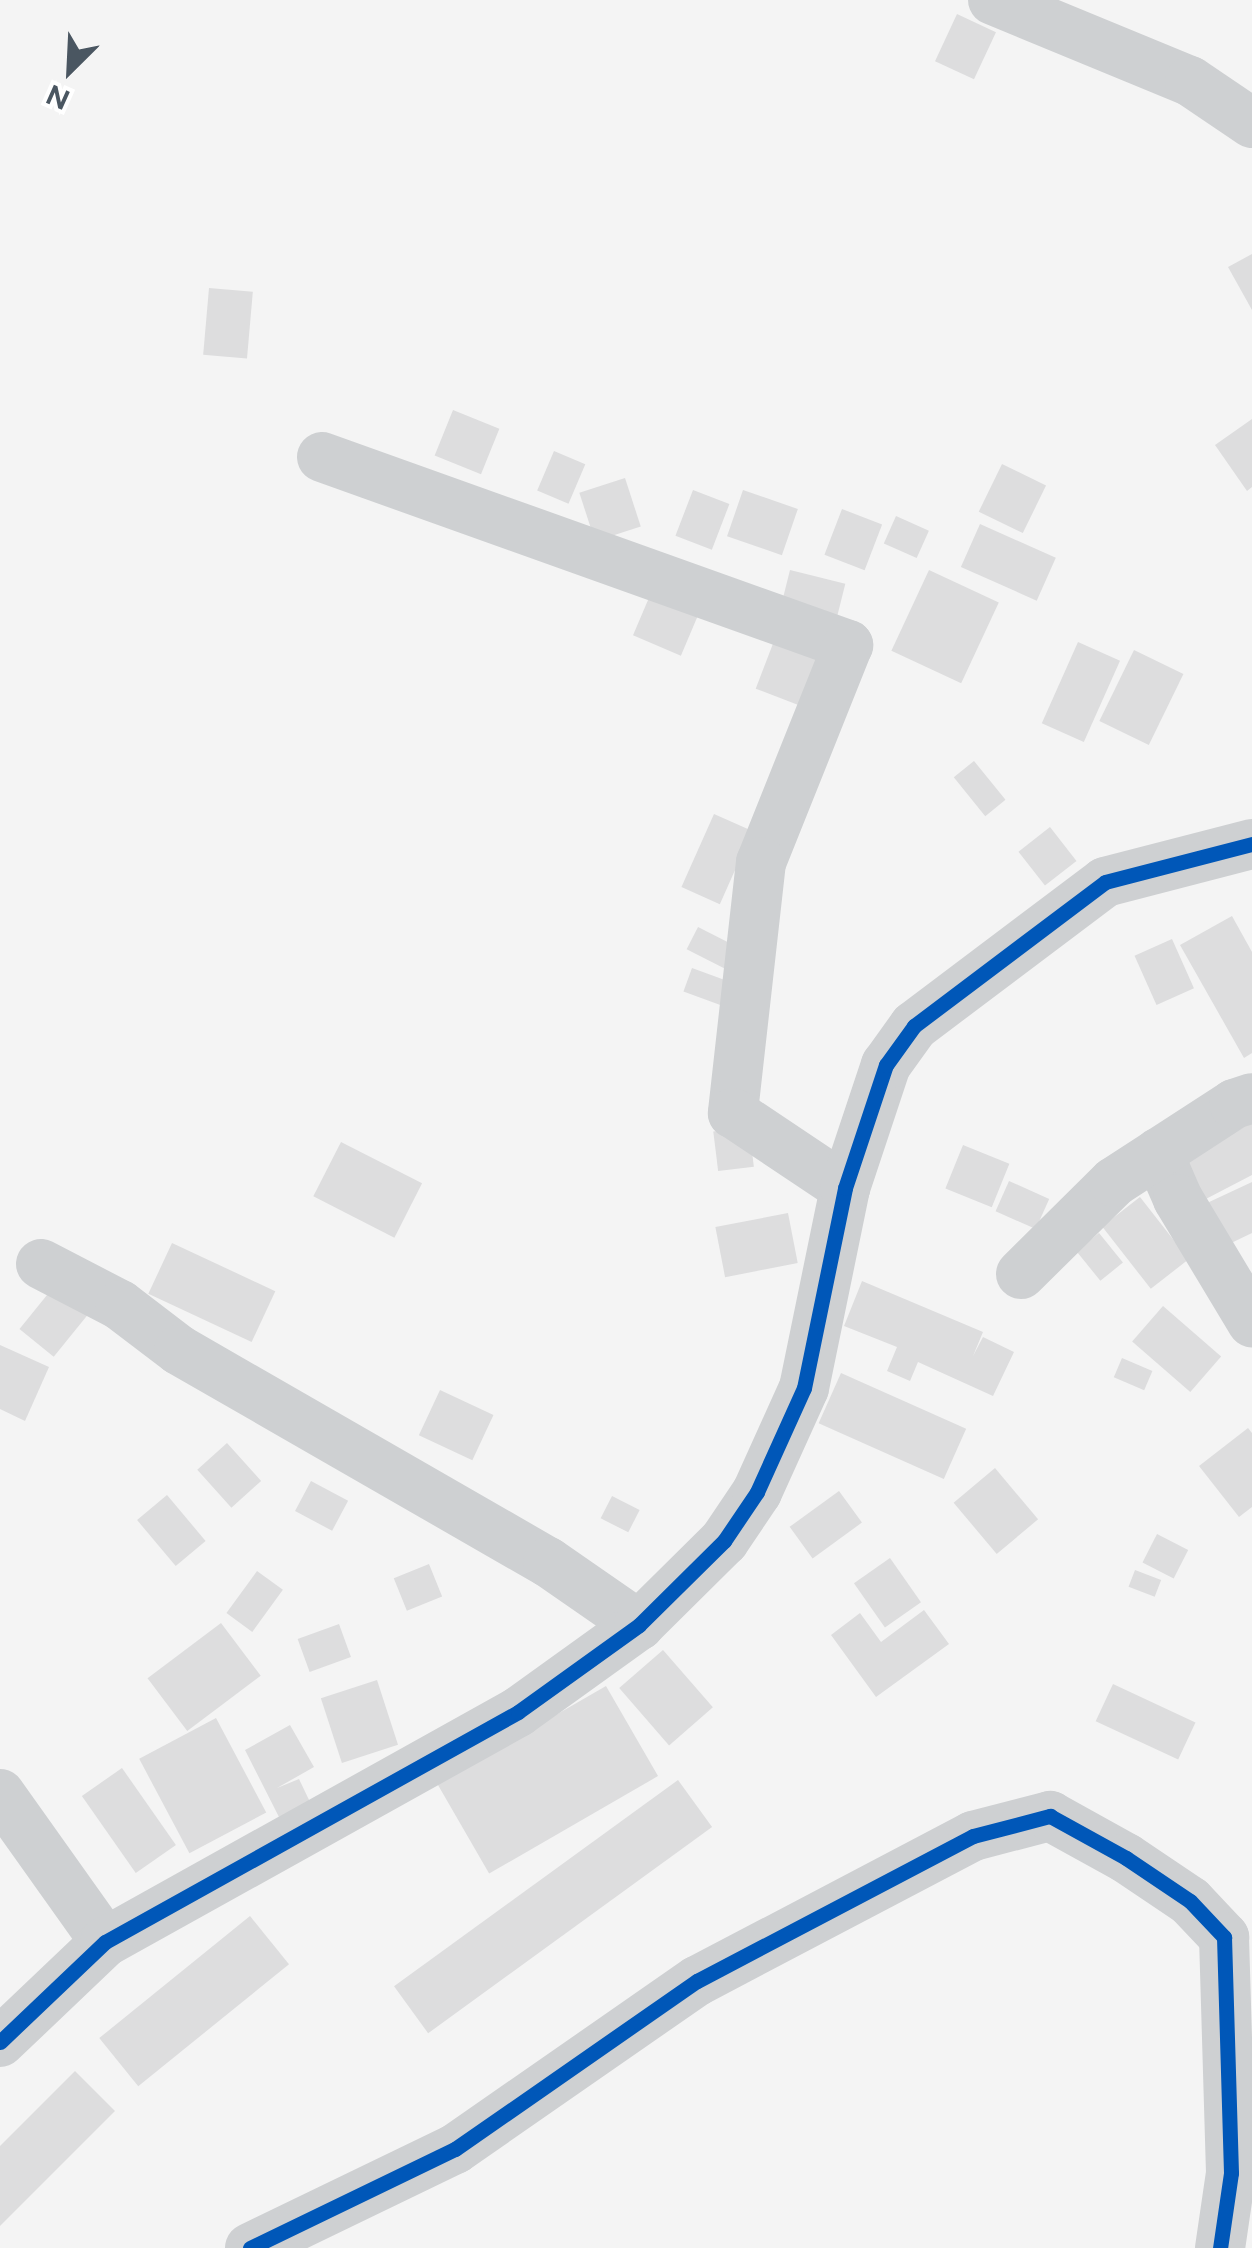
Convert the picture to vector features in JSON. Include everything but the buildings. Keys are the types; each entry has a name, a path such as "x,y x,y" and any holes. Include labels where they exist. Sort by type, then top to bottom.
{"street":[{"path":"993,0 1190,80 1252,123"},
{"path":"322,456 848,646 761,862 733,1113 844,1188"},
{"path":"0,2042 105,1942 518,1712 639,1624 724,1541 757,1492 804,1388 844,1188 886,1065 914,1026 1105,882 1252,844"},
{"path":"1021,1274 1114,1182 1234,1104 1252,1098"},
{"path":"1158,1153 1178,1199 1252,1322"},
{"path":"41,1264 120,1306 179,1350 548,1562 639,1624"},
{"path":"0,1794 105,1942"},
{"path":"250,2248 455,2149 697,1981 973,1836 1050,1816 1126,1858 1190,1901 1224,1937 1230,2172 1220,2248"}],"cycle path":[{"path":"0,2042 105,1942 518,1712 639,1625 724,1541 757,1492 804,1388 845,1188 886,1065 914,1026 1105,882 1252,844"},
{"path":"250,2248 455,2149 697,1981 973,1836 1050,1816 1126,1858 1190,1901 1224,1937 1231,2173 1220,2248"}]}
